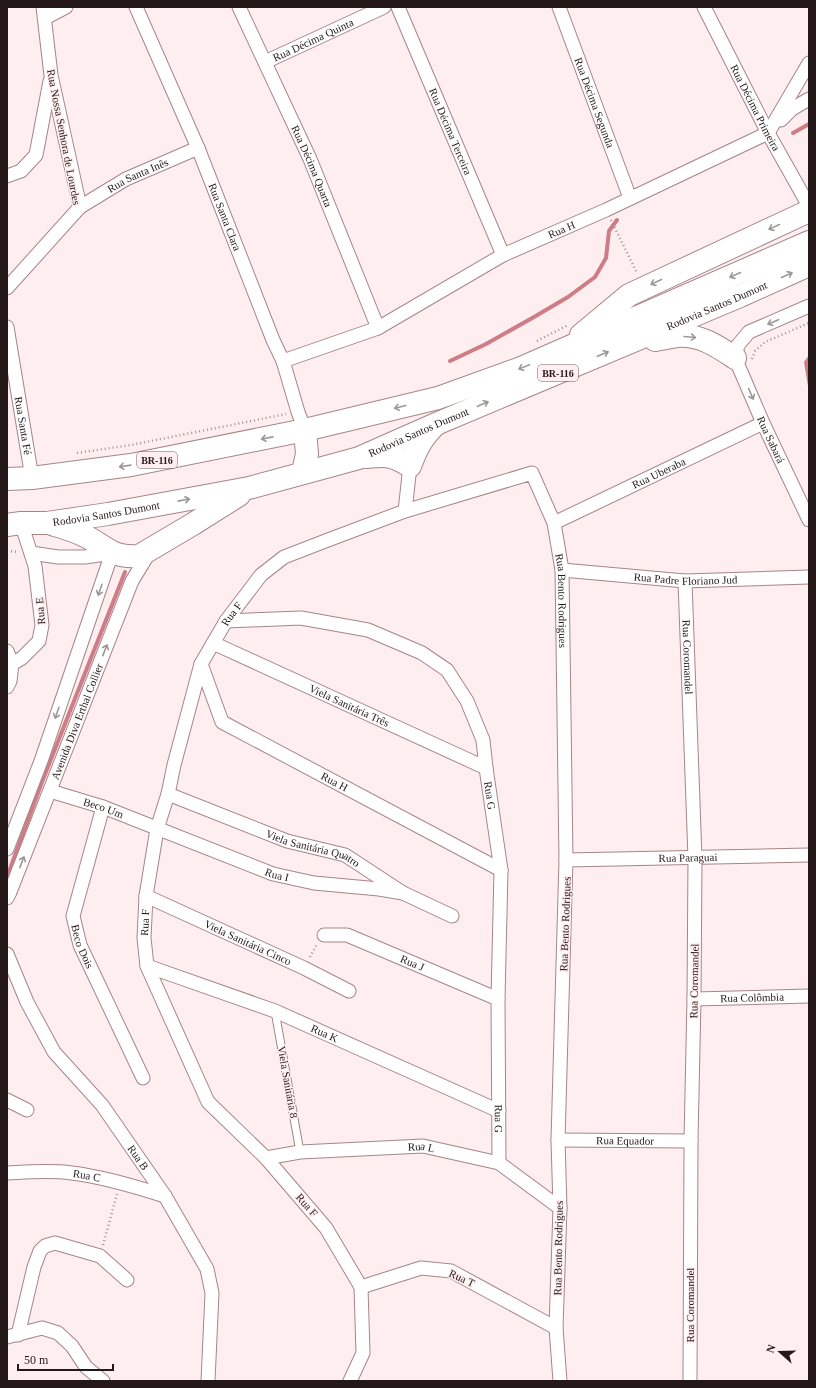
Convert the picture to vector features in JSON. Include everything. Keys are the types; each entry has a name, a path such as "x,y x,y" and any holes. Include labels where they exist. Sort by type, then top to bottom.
{"highway":[{"path":"561,352 629,295 809,210"},
{"name":"Rodovia Santos Dumont","path":"7,479 32,478 131,465 301,421 438,398 561,352 809,242"},
{"name":"Rodovia Santos Dumont","path":"14,524 47,523 108,514 249,488 359,458 809,265"},
{"path":"624,345 678,336 697,337 714,344 743,360"},
{"path":"301,421 307,454 304,472"},
{"path":"359,458 386,456 400,459 410,466 423,436 436,424"},
{"path":"47,523 88,537 112,553 139,556 249,488"}],"street":[{"path":"44,12 66,7"},
{"name":"Rua Santa Clara","path":"136,7 198,148 272,340 283,361 301,421"},
{"name":"Rua Décima Quarta","path":"239,7 310,159 378,328"},
{"name":"Rua Décima Quinta","path":"265,62 384,7"},
{"name":"Rua Décima Terceira","path":"398,7 503,255"},
{"name":"Rua Décima Segunda","path":"559,7 630,198"},
{"name":"Rua Décima Primeira","path":"704,7 768,133 809,206"},
{"name":"Rua Nossa Senhora de Lourdes","path":"7,288 80,208 52,75 44,12"},
{"path":"768,133 809,63"},
{"path":"7,176 21,171 36,155 52,75"},
{"path":"768,133 792,109 809,99"},
{"name":"Rua H","path":"283,361 378,328 503,255 630,198 768,133"},
{"name":"Rua Santa Inês","path":"80,208 126,179 198,148"},
{"path":"743,360 738,345 748,332 809,306"},
{"name":"Rua Santa Fé","path":"7,327 32,478"},
{"name":"Rua Sabará","path":"743,360 763,423 809,520"},
{"name":"Rua Uberaba","path":"554,523 763,423"},
{"path":"405,511 410,466"},
{"name":"Rua Bento Rodrigues","path":"532,472 554,523 562,570 566,860 558,1140 560,1208 556,1328 560,1381"},
{"name":"Rua F","path":"350,1381 363,1353 361,1287 326,1228 266,1158 208,1102 147,966 144,938 146,896 157,829 168,794 174,765 201,664 226,621 261,575 284,557 405,511 532,472"},
{"name":"Rua E","path":"12,664 22,658 39,641 42,625 35,566 31,553 14,524"},
{"name":"Avenida Diva Erthal Collier","path":"7,898 132,581 152,548"},
{"path":"31,553 58,557 85,557 112,553"},
{"name":"Avenida Diva Erthal Collier","path":"7,849 41,761 112,553"},
{"name":"Rua Padre Floriano Jud","path":"562,570 685,581 809,577"},
{"name":"Rua Coromandel","path":"685,581 695,858 691,1141 690,1381"},
{"name":"Rua G","path":"226,621 301,618 368,630 422,653 447,670 467,701 483,740 501,870 498,999 499,1163"},
{"name":"Viela Sanitária Três","path":"213,644 486,768"},
{"path":"7,651 12,664 10,681 7,687"},
{"name":"Rua H","path":"201,664 222,722 501,870"},
{"name":"Beco Um","path":"50,790 103,807 157,829"},
{"name":"Viela Sanitária Quatro","path":"168,794 287,841 345,855 403,893 452,916"},
{"name":"Beco Dois","path":"103,807 74,916 80,945 143,1078"},
{"name":"Rua I","path":"157,829 273,874 314,883 380,889 403,893"},
{"name":"Rua Paraguai","path":"566,860 809,855"},
{"name":"Viela Sanitária Cinco","path":"146,896 304,968 349,991"},
{"name":"Rua J","path":"324,935 347,935 498,999"},
{"name":"Rua B","path":"7,954 27,1002 54,1052 102,1105 165,1196 207,1269 212,1293 208,1381"},
{"name":"Rua K","path":"147,966 275,1011 499,1111"},
{"name":"Rua Colômbia","path":"694,999 809,996"},
{"path":"7,1100 27,1110"},
{"name":"Rua Equador","path":"558,1140 691,1141"},
{"name":"Rua L","path":"266,1158 300,1152 423,1146 499,1163 560,1208"},
{"name":"Rua C","path":"7,1173 71,1173 120,1182 165,1196"},
{"path":"12,1336 34,1267 40,1251 45,1246 55,1243 100,1256 127,1280"},
{"name":"Rua T","path":"361,1287 421,1268 452,1271 556,1328"},
{"path":"12,1336 42,1328 58,1333 72,1346 86,1367 103,1381"}],"lane":[{"name":"Viela Sanitária 8","path":"275,1011 300,1152"}],"path":[{"path":"611,220 645,288"},
{"path":"535,342 573,322"},
{"path":"743,360 765,342 809,323"},
{"path":"72,454 131,445 235,423 301,421"},
{"path":"304,968 318,942 324,935"},
{"path":"100,1256 120,1182"}],"shaded area":[{"path":"809,355 809,392 804,362"}],"waterway":[{"path":"793,133 809,124"},
{"path":"450,361 486,344 534,317 568,297 595,277 606,258 609,231 617,220"},
{"path":"7,877 42,782 125,572"}]}
